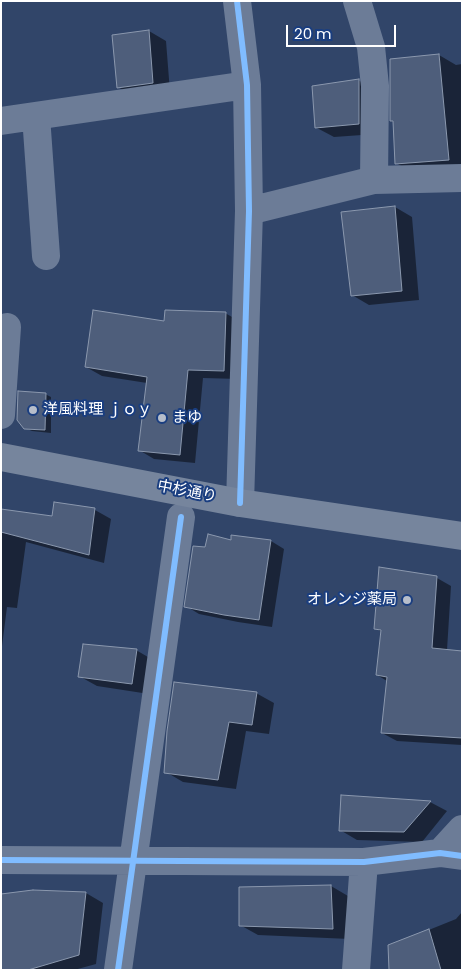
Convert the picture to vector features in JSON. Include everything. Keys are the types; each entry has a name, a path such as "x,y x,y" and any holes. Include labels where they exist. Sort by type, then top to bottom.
{"main road":[{"name":"中杉通り","path":"1,457 240,503 462,536"}],"street":[{"path":"237,1 247,86 249,211 240,503"},
{"path":"357,1 371,48 375,86 374,180"},
{"path":"1,121 247,86"},
{"path":"36,116 46,256"},
{"path":"249,211 374,180 462,178"},
{"path":"1,416 7,327"},
{"path":"118,970 182,517"},
{"path":"1,860 364,862 451,854 462,828"},
{"path":"356,970 364,862"}],"building":[{"path":"149,30 153,83 117,88 112,35"},
{"path":"439,54 449,160 395,164 393,121 390,121 390,59"},
{"path":"359,79 359,124 315,128 312,86"},
{"path":"395,206 402,291 351,296 341,212"},
{"path":"93,310 164,321 165,310 226,312 224,371 188,370 180,455 138,451 147,377 85,367"},
{"path":"18,391 46,393 45,430 24,429 17,420"},
{"path":"54,502 95,508 89,555 1,532 1,509 52,516"},
{"path":"208,534 231,540 231,535 271,540 259,620 184,607 193,546 205,547"},
{"path":"379,567 437,576 432,648 462,651 462,738 381,733 387,677 376,675 381,630 374,629"},
{"path":"83,644 137,649 132,684 78,677"},
{"path":"174,682 257,692 252,725 229,722 218,780 164,773 167,731"},
{"path":"341,795 431,801 404,832 339,831"},
{"path":"331,885 333,929 239,926 239,887"},
{"path":"33,890 86,892 79,955 28,970 1,970 1,894"},
{"path":"429,929 441,970 389,970 388,945"}],"cycle path":[{"path":"237,1 247,85 249,211 240,503"},
{"path":"118,970 181,517"},
{"path":"1,860 364,862 440,853 462,856"}],"place":[{"name":"洋風料理 ｊｏｙ","path":"33,410"},
{"name":"まゆ","path":"162,418"},
{"name":"オレンジ薬局","path":"407,600"}]}
